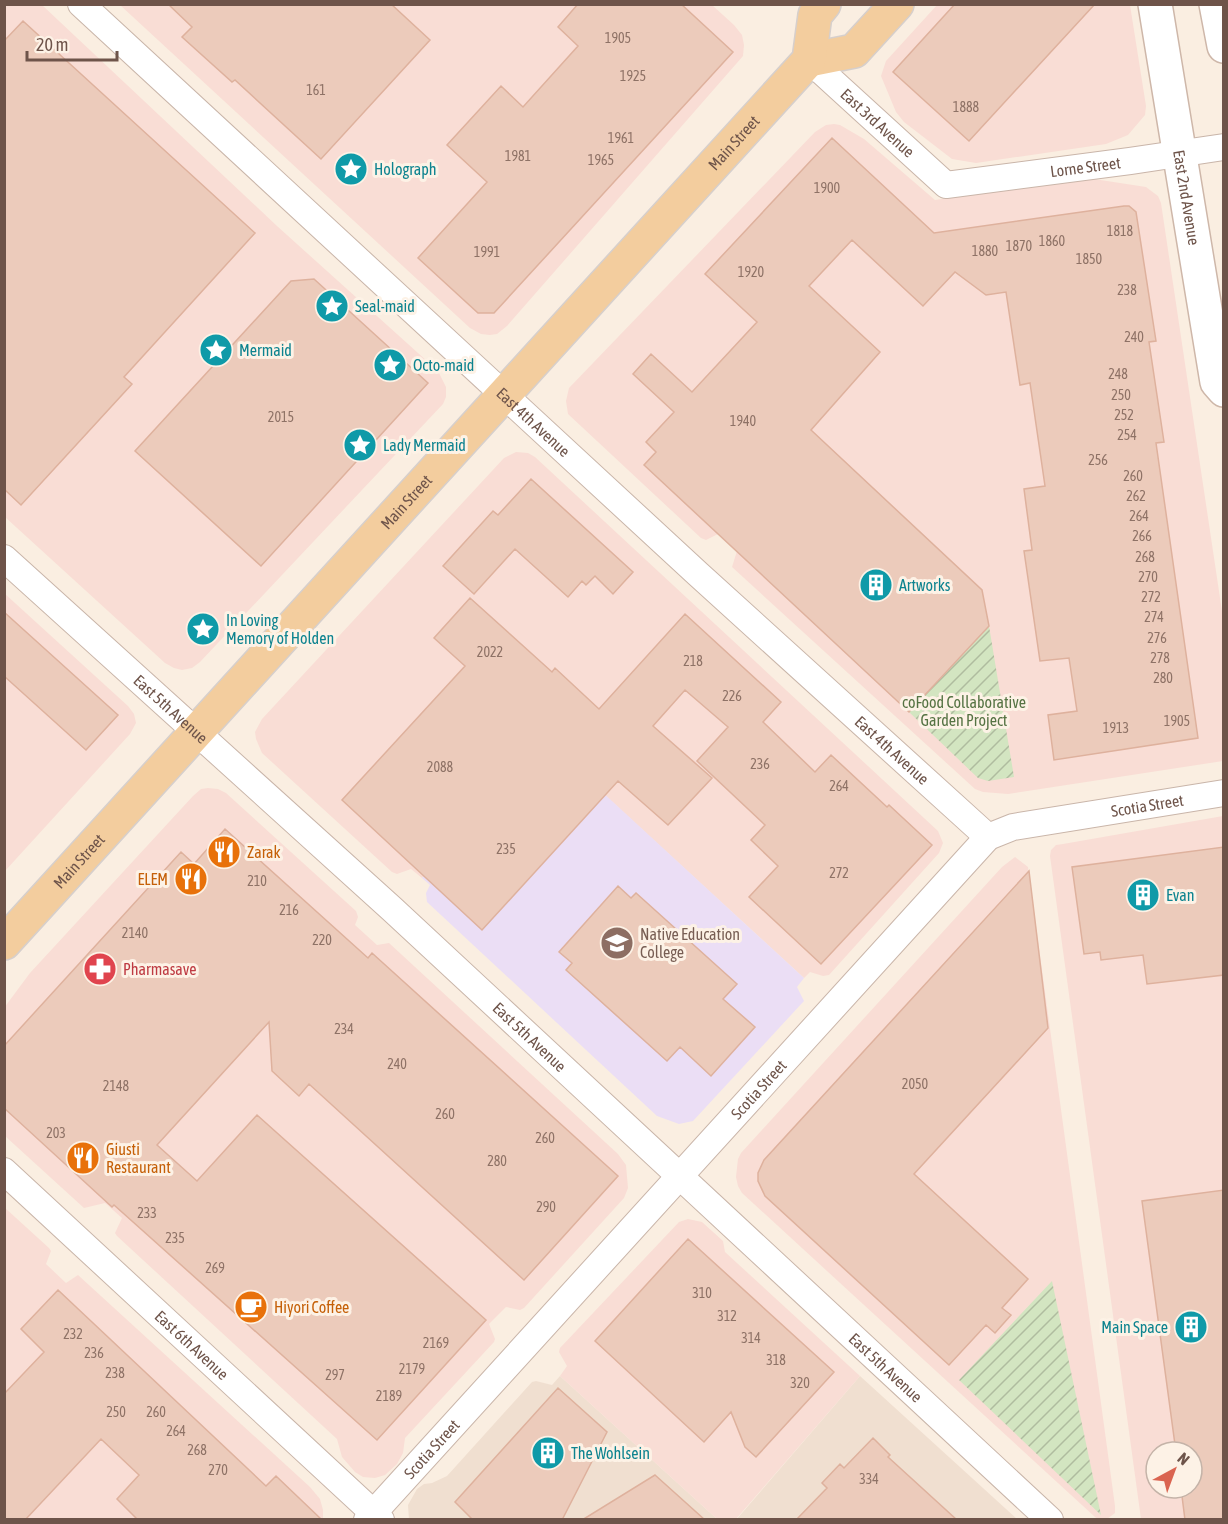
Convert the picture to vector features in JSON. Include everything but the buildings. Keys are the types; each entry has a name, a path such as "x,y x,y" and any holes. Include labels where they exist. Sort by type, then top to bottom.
{"main road":[{"path":"824,4 814,15 810,60 854,51 897,4"},
{"name":"East 2nd Avenue","path":"1155,4 1217,382 1224,390"},
{"path":"1216,4 1224,46"},
{"name":"Main Street","path":"4,944 810,60"}],"street":[{"name":"East 4th Avenue","path":"81,4 698,574 988,837"},
{"name":"East 3rd Avenue","path":"810,60 946,185"},
{"name":"Lorne Street","path":"946,185 1224,147"},
{"name":"East 5th Avenue","path":"4,558 392,909 1050,1520"},
{"name":"Scotia Street","path":"374,1517 988,837 1012,827 1224,793"},
{"name":"East 6th Avenue","path":"4,1170 374,1517"}],"shaded area":[{"path":"4,5 42,5 277,226 438,371 446,387 443,404 192,668 182,670 165,663 5,517"},
{"path":"120,5 712,5 742,35 744,45 743,56 507,326 497,334 490,335 481,334 470,328"},
{"path":"937,5 1130,5 1146,106 1145,115 1128,135 1106,144 976,163 952,159 904,122 896,112 881,76 886,61"},
{"path":"834,124 864,139 935,200 1081,177 1146,187 1158,196 1161,203 1223,618 1223,761 1008,794 975,789 732,567 737,551 718,534 706,540 701,538 568,414 566,401 569,388 815,132 826,125"},
{"path":"516,452 528,453 535,457 938,831 943,843 939,853 829,975 823,976 810,972 804,978 548,743 422,878 411,869 397,874 392,872 262,753 255,732 262,719 504,458"},
{"path":"4,593 128,706 134,714 136,723 130,734 5,871"},
{"name":"Native Education College","path":"548,742 804,978 797,987 804,1001 693,1121 679,1124 657,1116 427,902 426,893 430,885 422,878"},
{"path":"208,788 226,793 356,911 358,917 355,925 377,945 389,943 618,1154 626,1165 628,1188 624,1198 524,1308 520,1310 506,1307 489,1324 494,1342 405,1438 403,1453 397,1464 385,1475 375,1478 363,1477 355,1472 342,1457 337,1439 117,1236 115,1233 122,1218 105,1203 84,1208 5,1136 4,1008 30,973 193,796 201,789"},
{"path":"1223,816 1223,1519 1141,1519 1050,856 1051,850 1056,845"},
{"path":"1015,857 1028,867 1115,1506 1115,1513 1107,1519 1095,1517 742,1193 736,1177 741,1153 1002,867"},
{"path":"4,1207 49,1248 51,1251 46,1264 66,1283 78,1275 310,1487 320,1499 323,1519 5,1519"},
{"path":"688,1219 702,1222 723,1241 725,1252 860,1376 736,1519 717,1519 560,1376 567,1366 559,1352 560,1348 679,1222"},
{"name":"The Wohlsein","path":"560,1376 717,1519 409,1520 408,1505 417,1489 424,1484 447,1476 532,1382 552,1385"},
{"path":"860,1376 1017,1519 736,1520"}],"green space":[{"name":"coFood Collaborative Garden Project","path":"989,626 1014,777 988,781 978,778 909,712"},
{"path":"1052,1281 1101,1515 959,1380"}],"place":[{"name":"Holograph","path":"351,169"},
{"name":"Seal-maid","path":"332,306"},
{"name":"Mermaid","path":"216,350"},
{"name":"Octo-maid","path":"390,365"},
{"name":"Lady Mermaid","path":"360,445"},
{"name":"Artworks","path":"876,585"},
{"name":"In Loving Memory of Holden","path":"203,629"},
{"name":"Zarak","path":"224,852"},
{"name":"ELEM","path":"191,879"},
{"name":"Evan","path":"1143,895"},
{"name":"Native Education College","path":"617,943"},
{"name":"Pharmasave","path":"100,969"},
{"name":"Giusti Restaurant","path":"83,1158"},
{"name":"Hiyori Coffee","path":"251,1307"},
{"name":"Main Space","path":"1191,1327"},
{"name":"The Wohlsein","path":"548,1453"}]}
